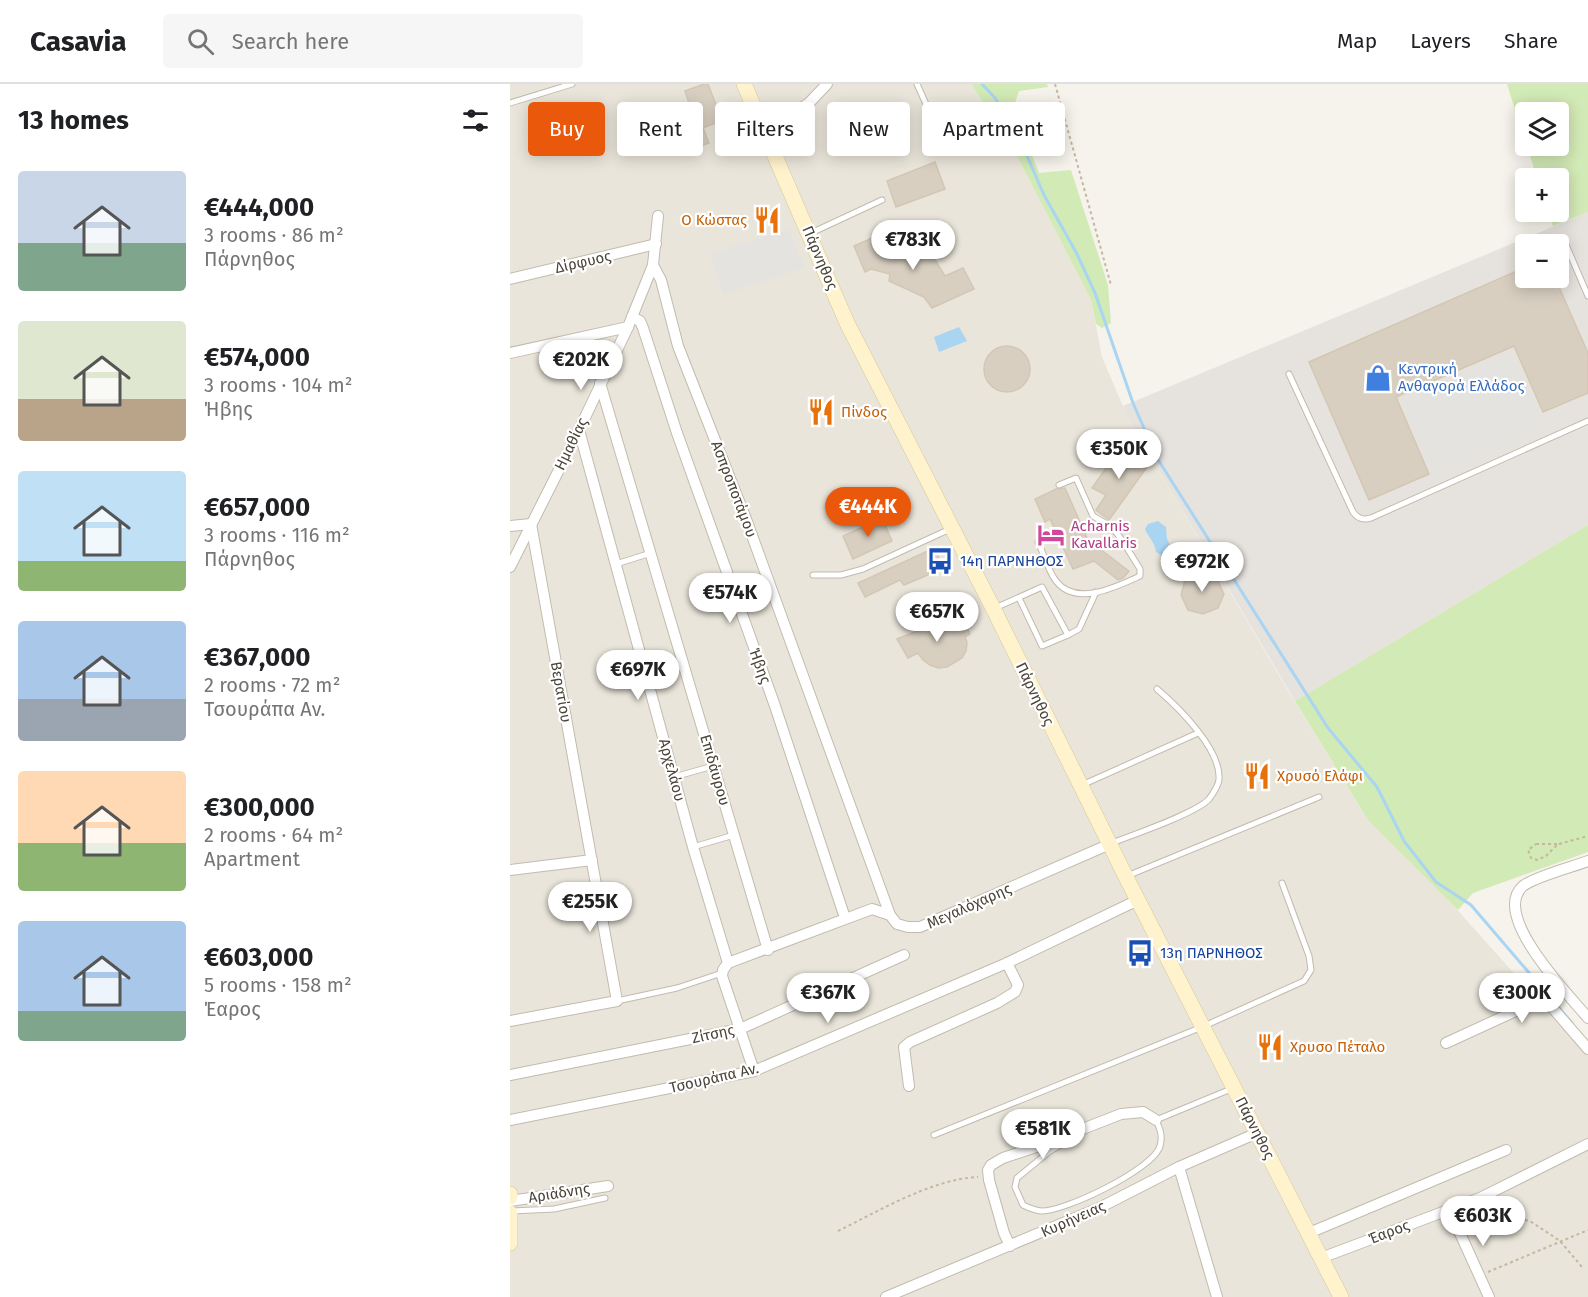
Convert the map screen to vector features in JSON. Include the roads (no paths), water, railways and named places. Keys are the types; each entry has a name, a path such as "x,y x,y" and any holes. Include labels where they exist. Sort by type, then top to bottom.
{"main road":[{"name":"Πάρνηθος","path":"744,84 752,102"},
{"name":"Πάρνηθος","path":"777,156 847,322 993,608 1126,877 1341,1297"},
{"path":"510,1212 510,1243"}],"street":[{"path":"810,102 827,84"},
{"name":"Ημαθίας","path":"510,567 630,322 653,264 658,216"},
{"name":"Δίρφυος","path":"510,279 656,244"},
{"name":"Ασπροποτάμου","path":"653,264 661,280 678,346 746,519 890,915"},
{"name":"Ήβης","path":"630,322 640,321 643,328 677,433 775,706 845,918"},
{"path":"510,353 630,322"},
{"name":"Επιδάυρου","path":"600,383 768,950"},
{"name":"Αρχελάου","path":"579,430 693,847 728,963"},
{"path":"510,526 531,524"},
{"name":"Βερατίου","path":"531,524 617,1001"},
{"name":"Μεγαλόχαρης","path":"728,963 768,950 872,909 890,915 897,924 920,927 1110,844"},
{"path":"510,870 592,860"},
{"path":"1588,861 1524,885 1516,895 1514,908 1520,929 1529,943 1588,1018"},
{"name":"Τσουράπα Αν.","path":"510,1120 754,1071 1007,963 1138,900"},
{"name":"Ζίτσης","path":"510,1075 740,1029 904,954"},
{"path":"728,963 722,973 754,1071"},
{"path":"909,1086 904,1047 910,1042 998,1003 1016,992 1018,985 1007,963"},
{"path":"1446,1043 1544,998 1588,1049"},
{"path":"510,1021 617,1001"},
{"path":"1010,1246 989,1180 988,1170 991,1165 1003,1158 1134,1111 1143,1112 1156,1119"},
{"name":"Κυρήνειας","path":"885,1297 1099,1208 1179,1167 1257,1133"},
{"name":"Έαρος","path":"1321,1258 1480,1198 1588,1144"},
{"path":"1309,1233 1506,1150"},
{"path":"1179,1167 1217,1297"},
{"name":"Αριάδνης","path":"510,1197 608,1186"},
{"path":"1449,1209 1489,1297"}],"lane":[{"path":"510,104 572,84"},
{"path":"917,84 925,102"},
{"path":"810,234 882,200"},
{"path":"1569,252 1588,296"},
{"path":"1289,374 1353,512 1356,517 1364,519 1371,518 1588,421"},
{"path":"1038,542 1055,580 1068,591 1096,592 1114,588 1140,576 1140,569 1112,527 1093,516 1076,478 1059,485"},
{"path":"813,575 841,575 863,569 952,528"},
{"path":"616,564 651,553"},
{"path":"993,608 1055,580"},
{"path":"1042,587 1068,635"},
{"path":"1019,598 1042,646 1080,629 1096,592"},
{"path":"645,670 684,667"},
{"path":"1110,844 1187,813 1208,800 1219,781 1218,767 1211,751 1183,714 1157,689"},
{"path":"1080,786 1198,733"},
{"path":"674,777 713,765"},
{"path":"1126,877 1319,797"},
{"path":"693,847 734,835"},
{"path":"934,1135 1202,1027 1304,981 1311,970 1309,956 1282,883"},
{"path":"617,1001 677,988 722,973"},
{"path":"1095,1125 1050,1151 1017,1178 1015,1187 1023,1205 1042,1211 1073,1203 1108,1188 1152,1158 1160,1148 1162,1134 1156,1119 1234,1088"},
{"path":"510,1212 554,1209 605,1198"}],"water":[{"path":"959,327 967,341 939,352 934,337"},
{"path":"1158,521 1166,527 1167,539 1171,547 1166,554 1161,555 1156,552 1145,529 1148,524"}],"waterway":[{"path":"982,84 995,98 1021,142 1044,195 1077,254 1095,293 1133,403 1157,458 1328,728 1377,787 1404,841 1436,882 1471,905 1572,1023"}],"place":[{"name":"Ο Κώστας","path":"767,220"},
{"name":"Κεντρική Ανθαγορά Ελλάδος","path":"1378,378"},
{"name":"Πίνδος","path":"821,412"},
{"name":"Acharnis Kavallaris","path":"1051,535"},
{"name":"14η ΠΑΡΝΗΘΟΣ","path":"940,561"},
{"name":"Χρυσό Ελάφι","path":"1257,776"},
{"name":"13η ΠΑΡΝΗΘΟΣ","path":"1140,953"},
{"name":"Χρυσο Πέταλο","path":"1270,1047"}]}
